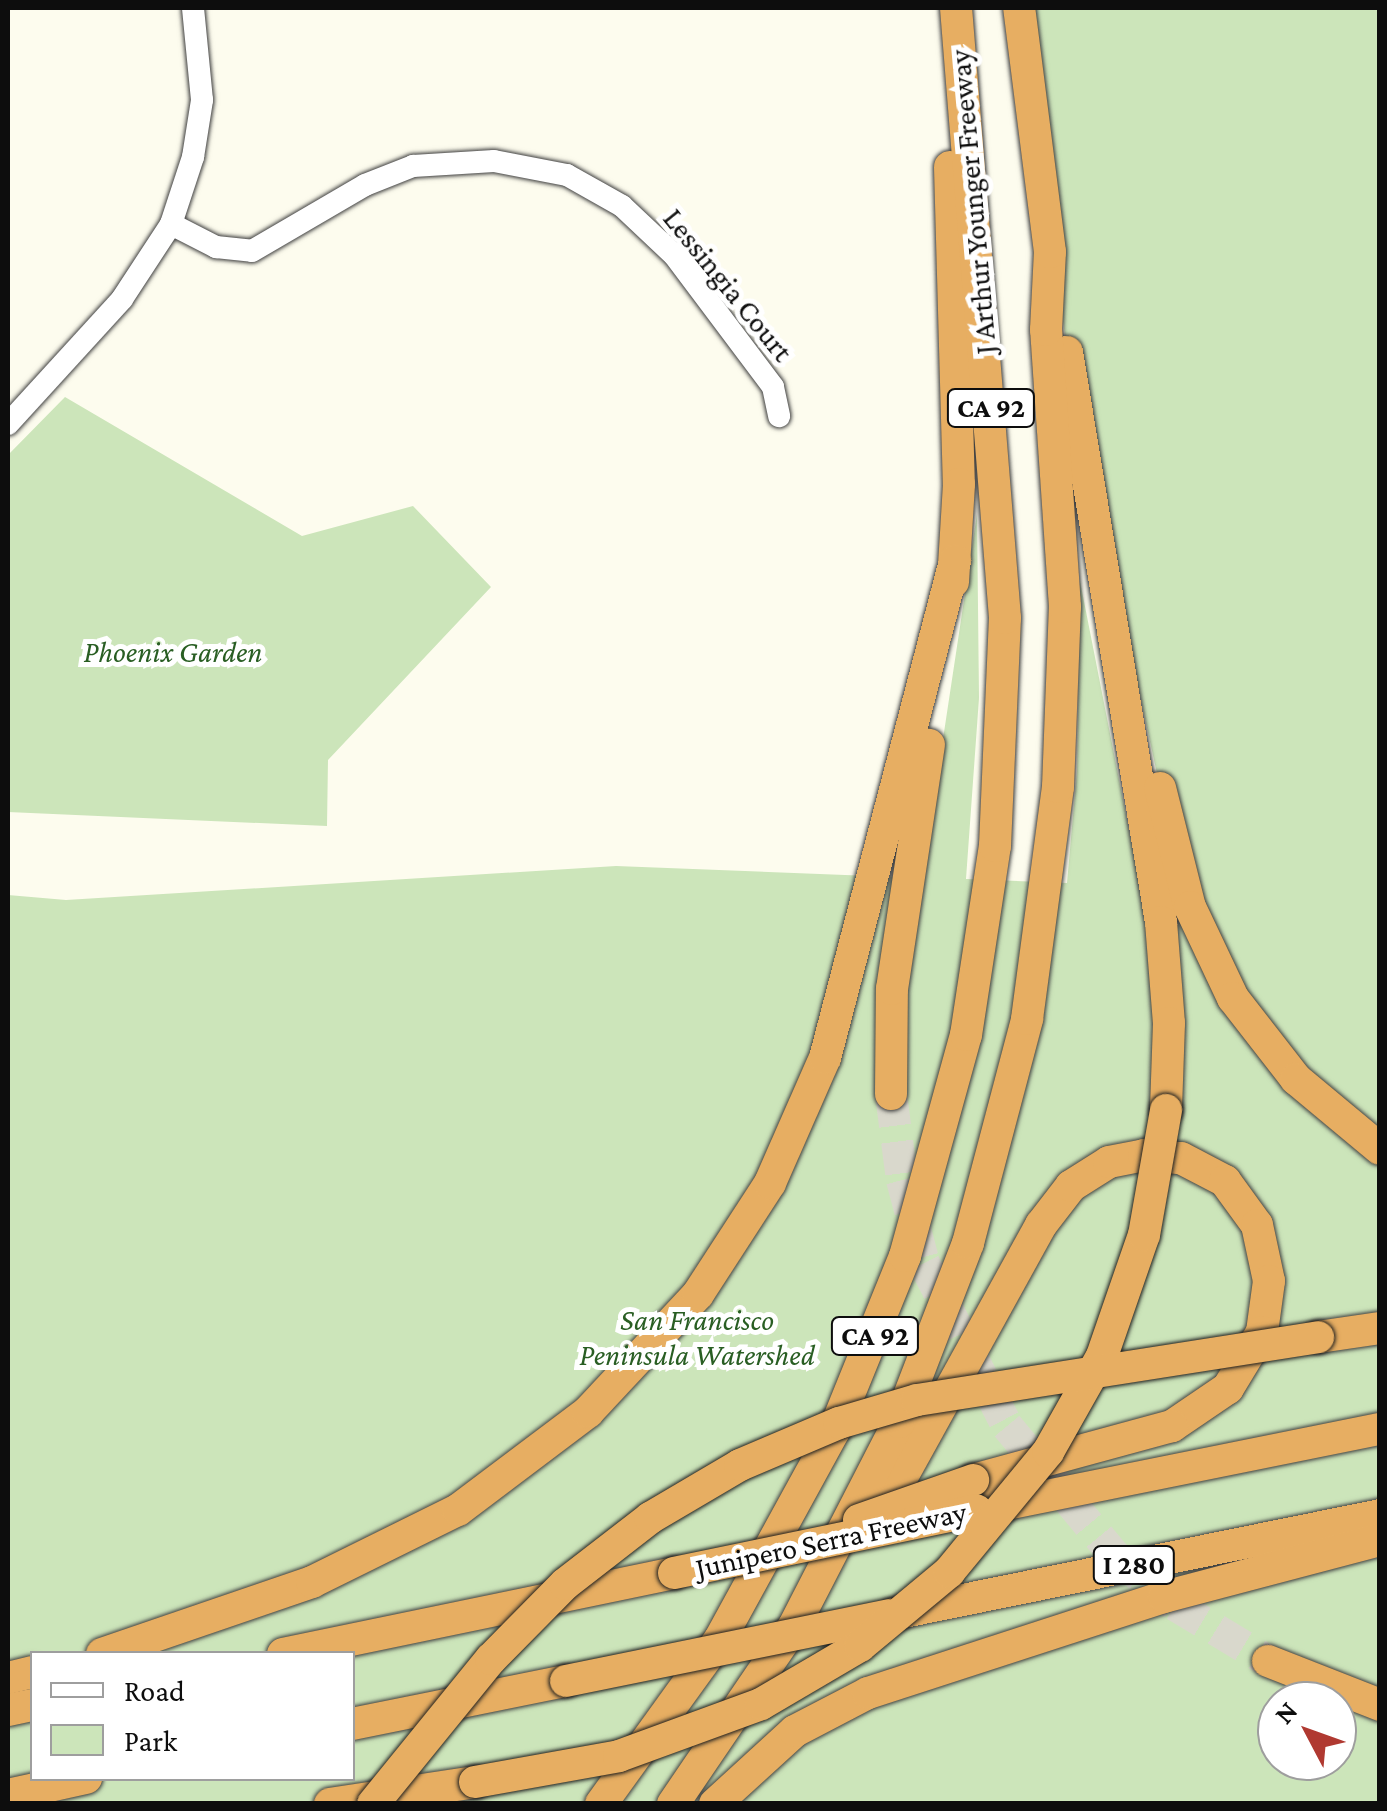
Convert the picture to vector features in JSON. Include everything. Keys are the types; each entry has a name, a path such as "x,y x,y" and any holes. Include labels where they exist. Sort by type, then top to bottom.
{"highway":[{"path":"892,1094 892,988 955,561 959,464 943,8"},
{"name":"J Arthur Younger Freeway","path":"601,1804 720,1639 834,1431 905,1256 966,1035 996,846 1005,637 956,8"},
{"name":"J Arthur Younger Freeway","path":"673,1804 760,1680 848,1528 914,1388 968,1243 1019,1057 1049,876 1064,681 1062,535 1046,330 1050,252 1019,8"},
{"path":"330,1804 619,1756 724,1720 827,1668 949,1572 1048,1452 1102,1356 1144,1234 1166,1110 1166,958 1050,252"},
{"path":"1097,527 1177,862 1205,946 1280,1063 1380,1149"},
{"path":"111,1651 312,1582 458,1510 588,1412 698,1294 770,1183 826,1058 955,561"},
{"path":"760,1680 829,1599 902,1483 1063,1194 1098,1167 1144,1155 1193,1162 1225,1182 1258,1225 1269,1281 1262,1332 1228,1388 1197,1414 1160,1430 975,1495"},
{"path":"373,1804 490,1660 565,1584 626,1534 740,1465 826,1428 917,1400 1380,1328"},
{"name":"Junipero Serra Freeway","path":"297,1651 800,1547 975,1495 1380,1428"},
{"name":"I 280","path":"355,1723 1380,1515"},
{"path":"715,1804 795,1731 868,1693 1126,1608 1380,1540"},
{"path":"1268,1661 1380,1704"},
{"path":"8,1795 72,1781"}],"street":[{"path":"8,424 132,286 171,224 193,157 202,100 193,8"},
{"name":"Lessingia Court","path":"171,224 216,247 252,251 365,185 414,166 494,161 567,175 605,194 660,239 772,387 779,416"}],"green space":[{"name":"San Francisco Peninsula Watershed","path":"1019,8 1379,8 1379,1803 8,1803 8,895 66,900 616,866 922,878 977,514 979,698 966,879 1067,883 1077,771 1080,581 1140,886 1166,815 1071,378"},
{"name":"Phoenix Garden","path":"65,397 302,536 413,506 491,587 328,760 327,826 8,812 8,455"}],"tunnel":[{"path":"891,1094 902,1180 924,1263 1007,1426 1115,1556 1175,1605 1268,1661"}]}
